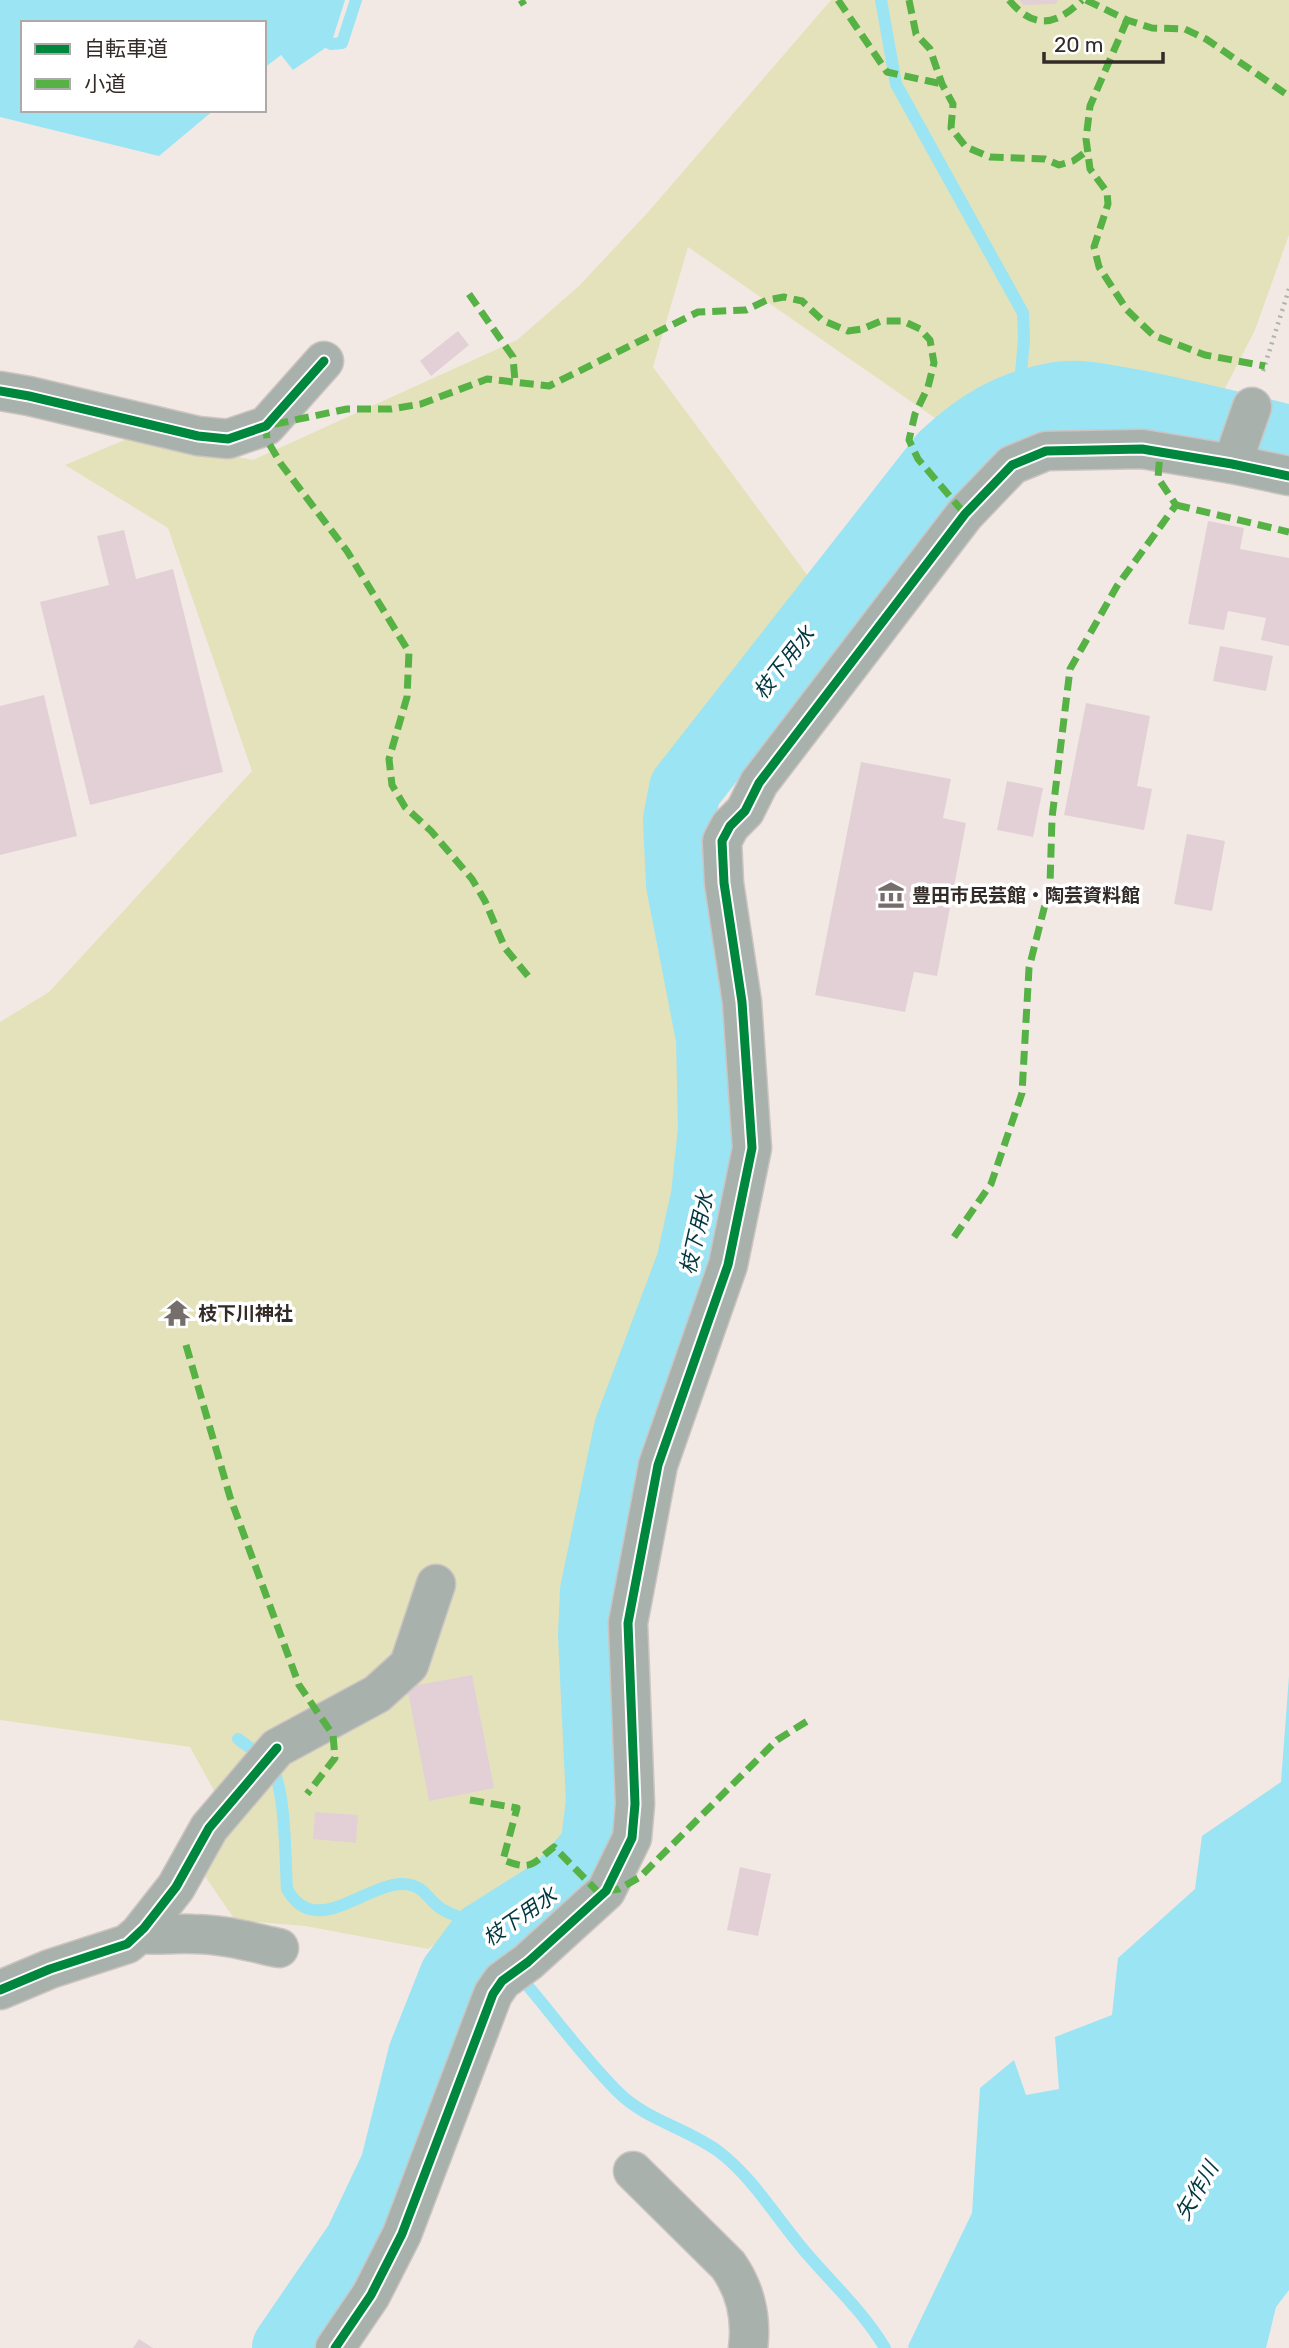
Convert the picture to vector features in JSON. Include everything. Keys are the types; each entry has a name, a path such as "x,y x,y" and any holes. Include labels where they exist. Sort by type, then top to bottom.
{"street":[{"path":"0,391 198,436 228,439 266,426 324,361"},
{"path":"1232,464 1252,407"},
{"path":"335,2348 371,2295 402,2234 493,1994 515,1971 606,1891 632,1838 635,1804 628,1623 658,1465 728,1265 752,1148 742,1002 723,883 722,841 730,826 745,811 760,783 894,604 965,514 1012,465 1046,451 1142,449 1289,476"},
{"path":"0,1990 50,1969 127,1944 139,1934 176,1886 209,1828 267,1758 377,1694 410,1665 436,1584"},
{"path":"139,1934 223,1936 279,1948"},
{"path":"633,2171 728,2265 740,2281 747,2306 750,2338 748,2348"}],"path":[{"path":"1252,407 1289,289"}],"shaded area":[{"path":"831,0 1289,0 1289,235 1255,330 1215,408 1056,373 987,387 935,418 688,247 653,367 808,576 682,748 656,807 659,899 685,1118 667,1266 603,1436 579,1561 593,1808 585,1849 550,1885 482,1910 428,1949 305,1926 235,1920 200,1869 217,1796 190,1747 0,1720 0,1022 49,992 252,771 168,528 65,465 134,436 253,460 517,340 579,286 649,211"}],"water":[{"path":"0,0 345,0 331,44 293,70 281,55 266,66 266,21 21,21 21,112 212,112 159,156 0,117"},
{"name":"矢作川","path":"1289,1676 1289,2290 1276,2307 1266,2348 909,2348 972,2213 980,2088 1014,2060 1026,2095 1059,2089 1055,2037 1112,2015 1118,1958 1195,1889 1202,1836 1281,1782"}],"building":[{"path":"1020,0 1058,0 1056,4 1023,5"},
{"path":"458,331 469,345 431,376 420,361"},
{"path":"1208,521 1244,528 1240,549 1289,558 1289,646 1261,640 1266,618 1228,611 1224,630 1188,624"},
{"path":"124,530 136,579 173,569 223,772 90,805 40,602 109,585 97,536"},
{"path":"1220,646 1273,656 1266,691 1213,681"},
{"path":"44,695 77,836 0,855 0,706"},
{"path":"1086,703 1150,716 1137,786 1152,789 1144,830 1064,815"},
{"path":"861,762 951,779 943,818 966,823 937,976 914,972 905,1012 815,995"},
{"path":"1007,781 1043,788 1033,837 997,830"},
{"path":"1187,834 1225,841 1212,911 1174,904"},
{"name":"枝下川神社","path":"181,1304 185,1319 173,1322 170,1307"},
{"path":"472,1675 494,1788 429,1801 407,1687"},
{"path":"315,1812 358,1815 356,1843 313,1839"},
{"path":"740,1867 771,1874 758,1936 727,1930"},
{"path":"139,2339 153,2348 133,2348"}],"waterway":[{"path":"316,36 331,44 342,43 356,0"},
{"path":"881,0 896,84 1023,313 1024,339 1018,408"},
{"name":"枝下用水","path":"288,2348 360,2243 396,2167 424,2055 455,1977 484,1938 560,1890 596,1849 602,1802 594,1635 596,1591 630,1429 692,1264 707,1196 714,1129 712,1038 682,884 679,820 685,789 945,457 996,419 1024,406 1065,397 1083,397 1167,412 1289,441"},
{"path":"238,1739 265,1760 277,1779 282,1809 287,1889 300,1905 316,1910 333,1908 388,1886 405,1884 420,1889 436,1905 468,1921 526,1983 618,2092 641,2110 706,2143 743,2174 808,2255 859,2311 885,2348"}],"marked path":[{"path":"521,0 524,5"},
{"path":"838,0 887,72 942,84"},
{"path":"909,0 916,34 930,49 942,84 953,104 951,128 966,147 990,157 1045,159 1059,165 1073,161 1087,151"},
{"path":"1009,0 1027,16 1045,21 1063,15 1082,0"},
{"path":"1086,0 1127,20 1152,28 1185,29 1206,39 1289,96"},
{"path":"1127,20 1090,106 1086,139 1090,169 1107,192 1108,204 1094,247 1099,267 1127,310 1153,335 1205,355 1265,366"},
{"path":"469,294 513,357 515,382"},
{"path":"528,976 505,948 485,901 472,879 431,831 405,807 392,785 389,759 407,697 409,652 347,551 281,464 267,440 266,426 347,409 391,409 421,404 487,379 549,386 698,312 746,310 767,300 784,297 802,301 822,320 848,331 862,329 881,321 903,321 920,329 930,340 934,363 928,387 915,414 909,440 918,459 965,514"},
{"path":"954,1237 991,1184 1022,1093 1029,968 1050,885 1052,818 1070,669 1117,586 1176,505 1158,478 1160,453"},
{"path":"1176,505 1289,532"},
{"path":"186,1345 230,1497 299,1685 333,1735 335,1758 307,1794"},
{"path":"606,1891 619,1889 640,1877 777,1740 812,1718"},
{"path":"470,1800 517,1808 503,1860 520,1865 531,1864 554,1847 601,1895"}],"cycle path":[{"path":"0,391 198,436 228,439 266,426 324,361"},
{"path":"335,2348 371,2295 402,2234 493,1994 502,1981 528,1962 606,1891 632,1838 635,1804 628,1623 658,1465 728,1265 752,1148 742,1002 724,883 722,841 730,826 745,811 759,783 965,514 1012,465 1046,451 1142,449 1289,476"},
{"path":"0,1990 50,1969 127,1944 144,1928 176,1887 209,1828 277,1748"}],"place":[{"name":"豊田市民芸館・陶芸資料館","path":"891,895"},
{"name":"枝下川神社","path":"177,1313"}]}
